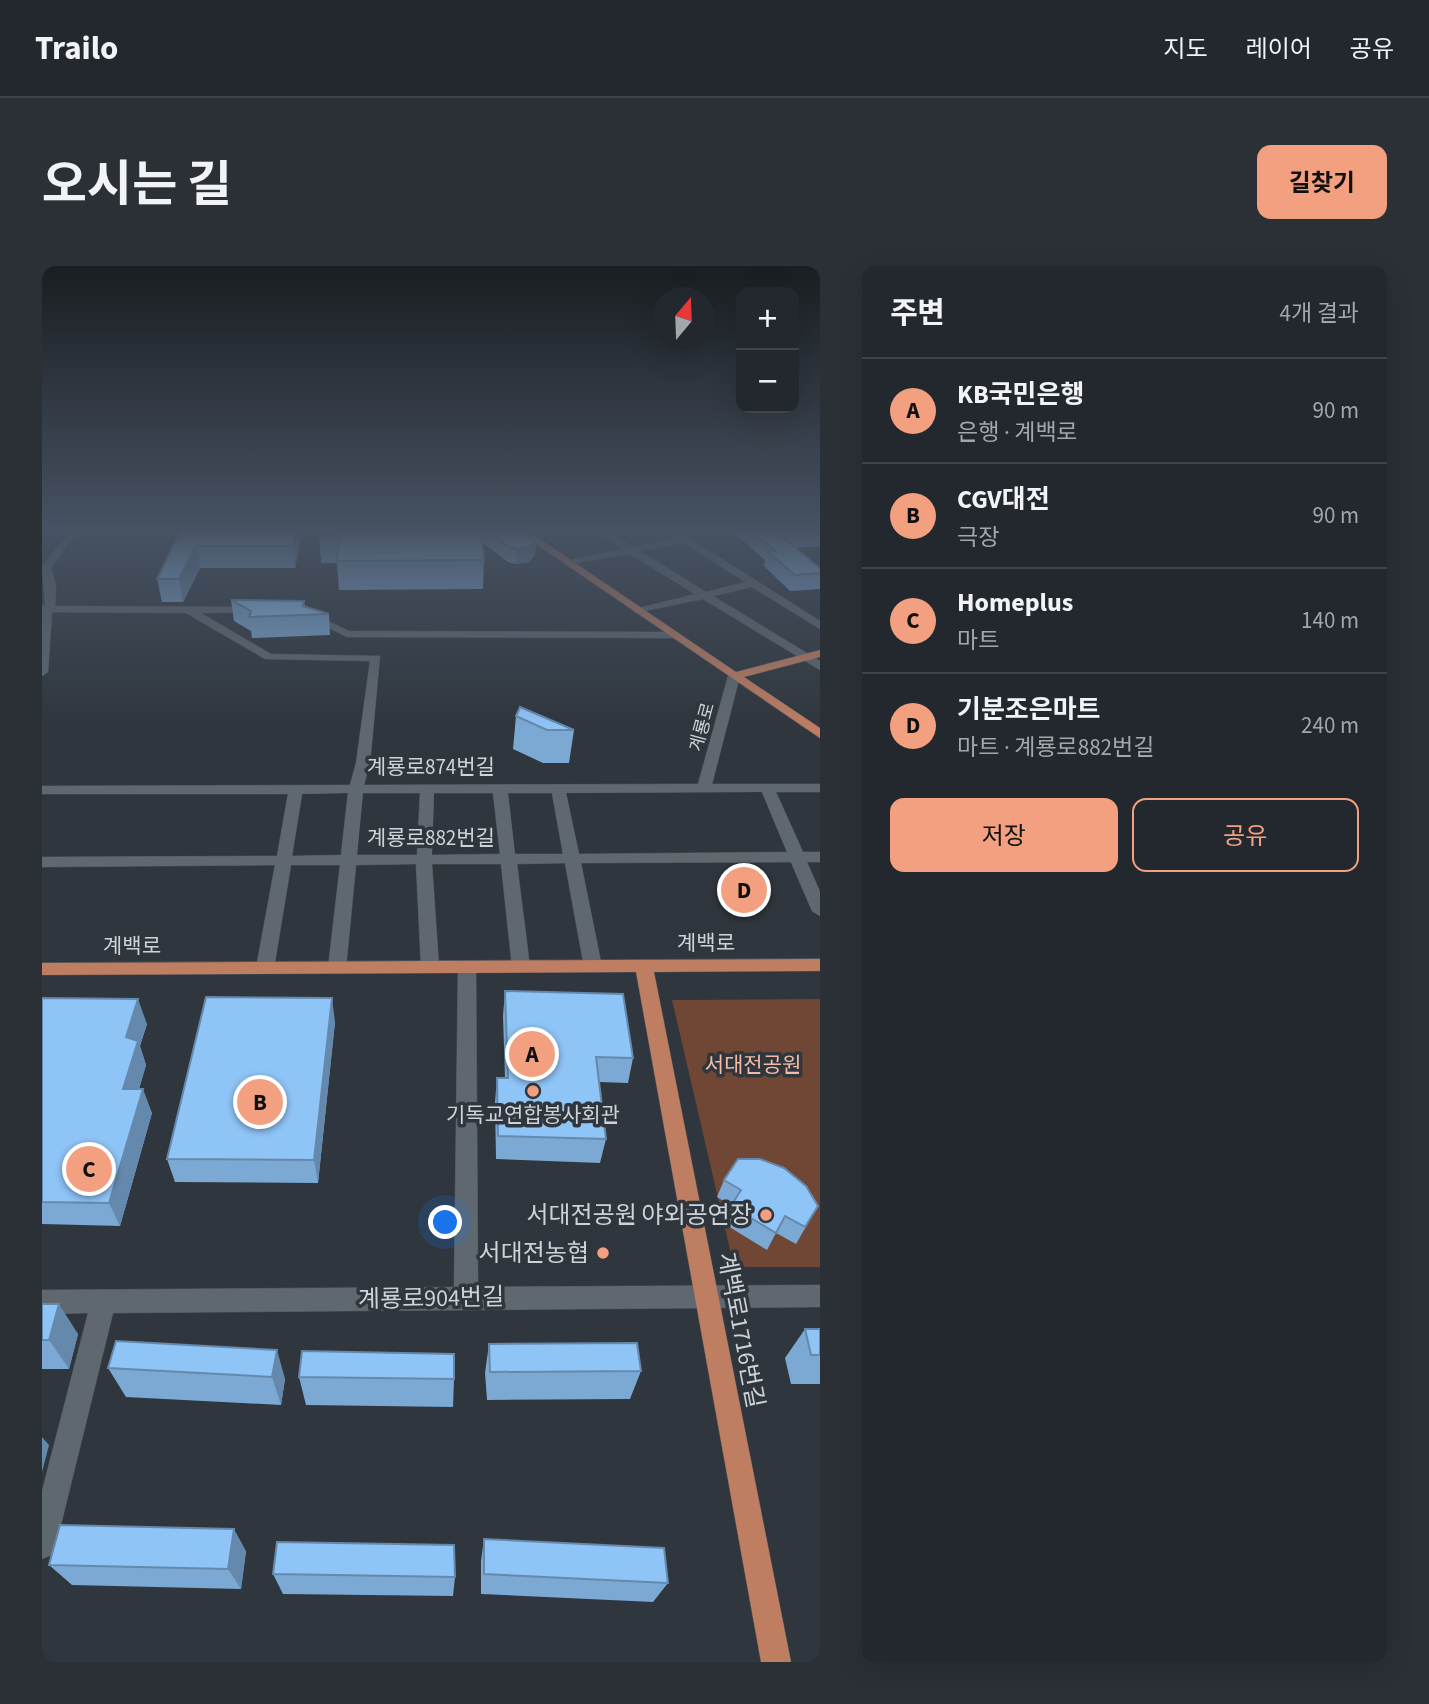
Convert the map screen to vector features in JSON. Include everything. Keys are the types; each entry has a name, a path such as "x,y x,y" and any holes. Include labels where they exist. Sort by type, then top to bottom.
{"main road":[{"path":"617,596 820,734"},
{"path":"734,676 820,653"},
{"name":"계백로","path":"42,969 820,965"},
{"name":"계백로1716번길","path":"644,967 776,1662"}],"street":[{"path":"639,611 699,596"},
{"path":"706,596 820,666"},
{"path":"774,596 820,626"},
{"path":"42,672 46,609 273,610"},
{"path":"301,610 347,634 675,635"},
{"path":"189,611 269,657 376,658 363,763 356,789 337,968"},
{"name":"계룡로","path":"704,787 734,676"},
{"path":"767,787 820,911"},
{"path":"427,788 424,860 430,967"},
{"path":"500,788 521,967"},
{"path":"558,788 593,967"},
{"name":"계룡로874번길","path":"42,790 820,788"},
{"path":"265,968 296,789"},
{"name":"계룡로882번길","path":"42,862 820,857"},
{"path":"466,1297 467,967"},
{"name":"계룡로904번길","path":"42,1302 820,1296"},
{"path":"42,1545 103,1303"}],"green space":[{"name":"서대전공원","path":"820,999 820,1267 734,1267 672,1000"}],"building":[{"path":"231,600 304,601 303,606 329,614 249,617 251,611"},
{"path":"520,707 574,730 547,730 516,716"},
{"name":"기독교연합봉사회관","path":"505,991 623,994 633,1058 596,1057 606,1139 498,1136 497,1078 508,1078"},
{"path":"206,997 332,998 314,1160 167,1159"},
{"path":"42,998 138,999 126,1037 138,1041 123,1089 143,1089 109,1203 42,1202"},
{"path":"738,1159 760,1159 784,1168 806,1186 818,1206 805,1227 785,1216 776,1233 731,1206 741,1190 724,1180"},
{"path":"42,1304 59,1304 49,1340 42,1340"},
{"path":"805,1329 820,1329 820,1355 811,1355"},
{"path":"116,1341 277,1350 272,1377 108,1368"},
{"path":"637,1343 641,1371 490,1372 489,1344"},
{"path":"302,1351 454,1354 454,1379 299,1377"},
{"path":"60,1525 234,1529 228,1569 49,1565"},
{"path":"484,1539 664,1548 668,1583 484,1574"},
{"path":"277,1542 454,1545 455,1577 273,1574"}],"place":[{"name":"기분조은마트","path":"744,890"},
{"name":"KB국민은행","path":"532,1054"},
{"name":"기독교연합봉사회관","path":"533,1091"},
{"name":"CGV대전","path":"260,1102"},
{"name":"Homeplus","path":"89,1169"},
{"name":"서대전공원 야외공연장","path":"766,1215"},
{"name":"서대전농협","path":"603,1253"}]}
